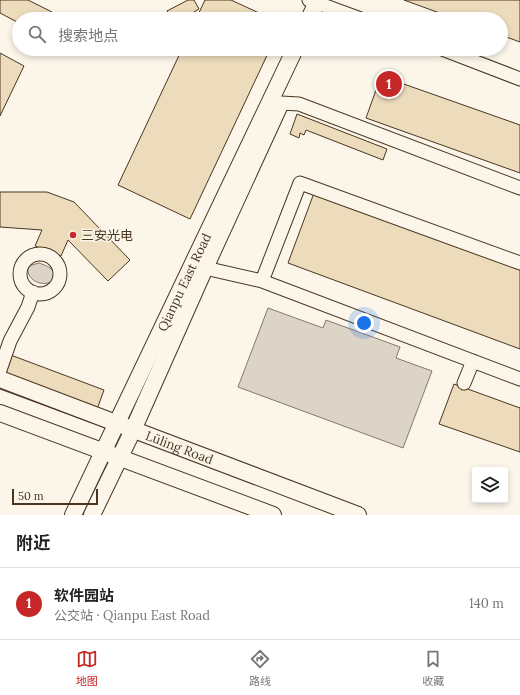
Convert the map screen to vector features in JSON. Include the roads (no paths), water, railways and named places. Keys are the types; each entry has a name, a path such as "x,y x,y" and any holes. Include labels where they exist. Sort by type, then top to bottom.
{"main road":[{"name":"Qianpu East Road","path":"73,515 292,56"},
{"name":"Qianpu East Road","path":"92,515 133,430 205,268 303,56"},
{"name":"Lüling Road","path":"0,379 358,515"},
{"path":"0,413 273,515"}],"street":[{"path":"319,5 340,12"},
{"path":"460,56 520,79"},
{"path":"281,103 298,104 520,188"},
{"path":"262,281 300,184 520,263"},
{"path":"205,268 262,281 520,379"},
{"path":"0,370 10,341 28,307 33,292"},
{"path":"464,383 472,361"}],"place":[{"name":"软件园站","path":"389,84"},
{"name":"三安光电","path":"73,235"}]}
